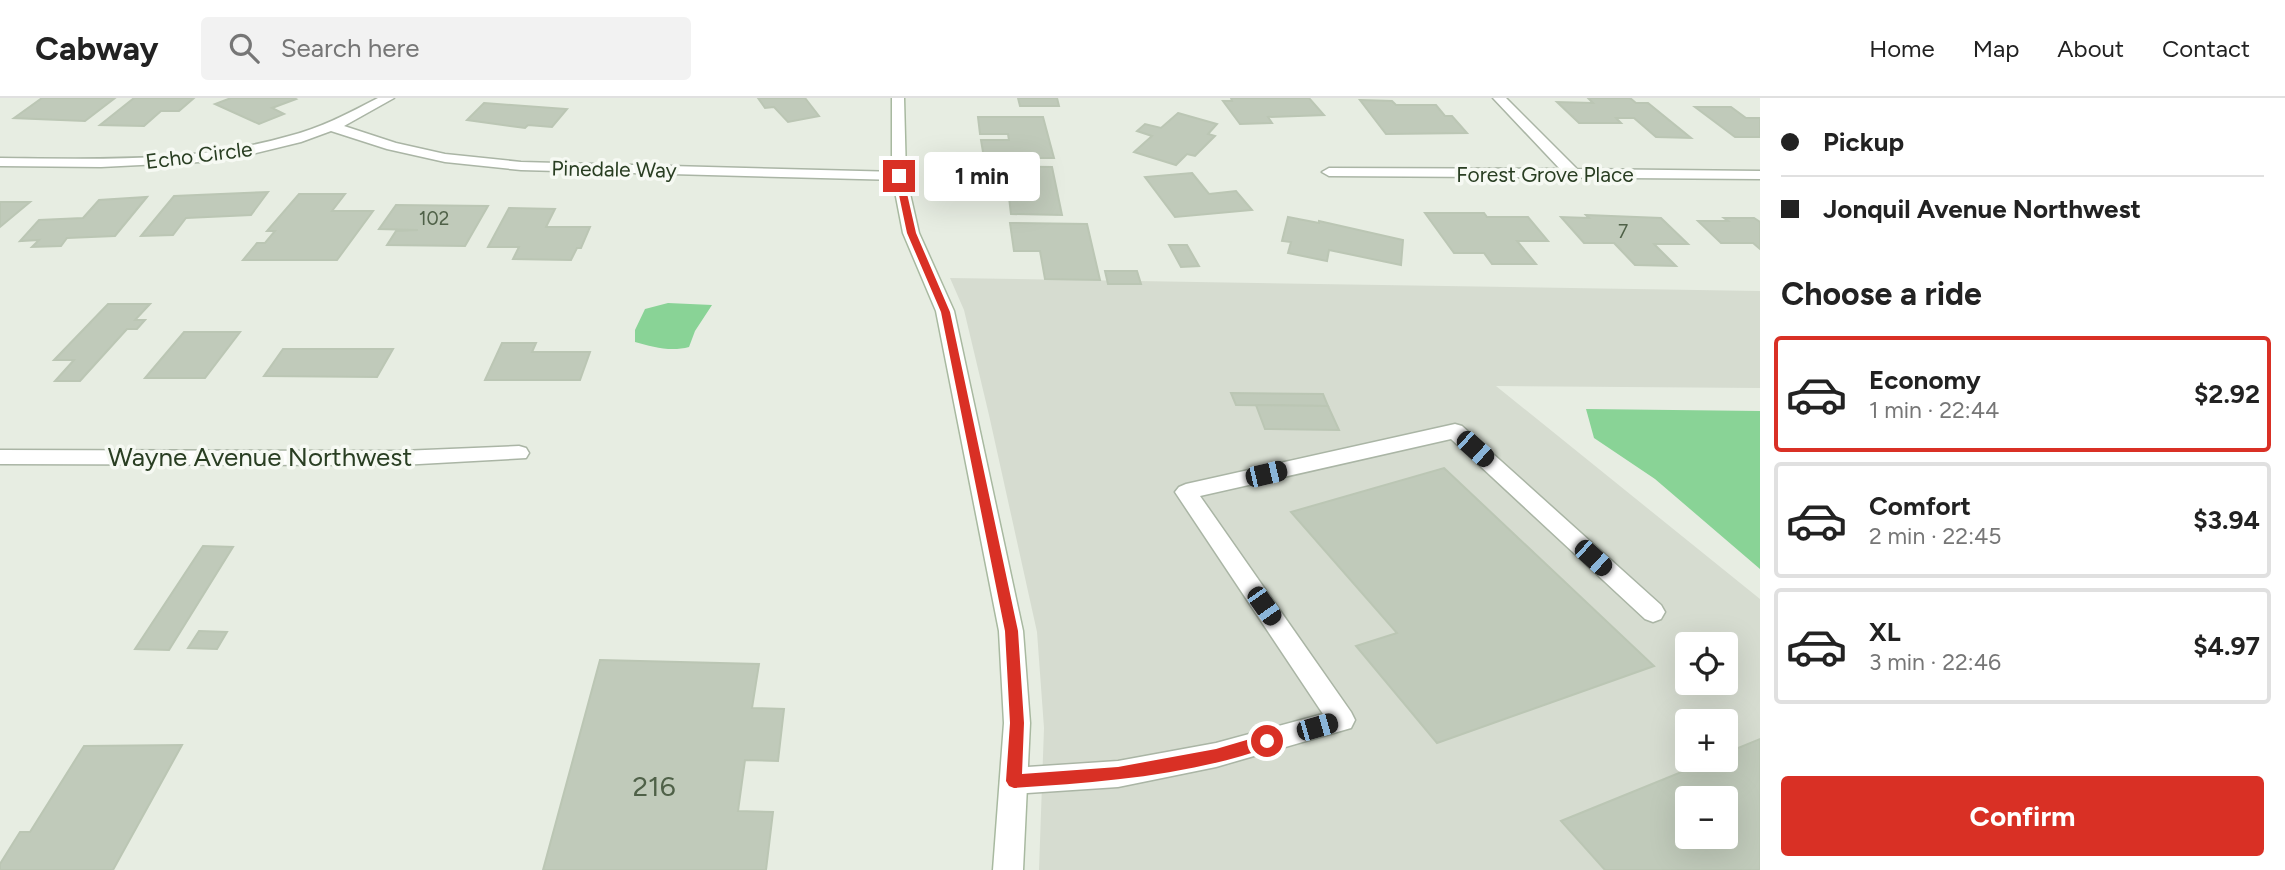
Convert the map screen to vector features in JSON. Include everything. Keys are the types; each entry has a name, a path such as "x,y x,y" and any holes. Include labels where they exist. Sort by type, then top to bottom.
{"street":[{"name":"Echo Circle","path":"0,162 171,162 237,153 288,142 334,127 388,98"},
{"path":"898,98 899,176 911,233 945,312 1009,618 1017,723 1008,870"},
{"path":"1499,98 1573,174"},
{"name":"Pinedale Way","path":"334,127 392,146 445,158 521,166 899,176"},
{"name":"Forest Grove Place","path":"1329,172 1760,176"},
{"path":"1014,781 1130,772 1216,755 1342,720 1186,492 1455,431 1653,612"},
{"name":"Wayne Avenue Northwest","path":"0,457 401,458 519,453"}],"shaded area":[{"path":"950,278 1760,291 1760,388 1496,386 1760,599 1760,870 1039,870 1044,728 1037,632 964,310"},
{"path":"668,303 712,305 695,331 689,347 668,349 635,342 635,330 645,309"},
{"path":"1586,409 1760,411 1760,569 1655,479 1594,438"}],"building":[{"path":"42,98 115,98 85,121 14,118"},
{"path":"134,98 194,98 179,111 161,111 144,126 100,125"},
{"path":"231,98 296,99 272,108 284,114 259,124 215,104"},
{"path":"758,98 805,98 819,116 788,122 774,107 765,108"},
{"path":"1018,98 1057,98 1059,106 1020,106"},
{"path":"1231,98 1309,98 1324,115 1268,117 1272,123 1240,124 1223,101 1232,101"},
{"path":"1588,98 1630,98 1636,103 1648,103 1691,138 1656,137 1634,118 1616,118 1621,123 1579,123 1557,102 1593,103"},
{"path":"1360,100 1392,101 1396,105 1436,105 1445,116 1452,116 1467,133 1386,134"},
{"path":"484,103 567,109 552,127 528,125 525,128 467,120"},
{"path":"1695,107 1731,107 1746,118 1760,118 1760,137 1735,137"},
{"path":"1178,113 1217,124 1208,134 1215,136 1195,156 1187,154 1176,165 1134,152 1152,136 1137,131 1145,124 1161,128"},
{"path":"978,117 1043,117 1054,158 1021,161 1020,158 984,158 981,140 1009,140 1008,134 980,134"},
{"path":"981,166 1052,167 1062,215 1011,214 1008,189 983,189"},
{"path":"1192,173 1209,194 1236,191 1252,210 1175,217 1145,177"},
{"path":"268,192 251,215 186,218 173,235 141,236 174,196"},
{"path":"299,194 345,194 332,211 373,211 337,260 243,260 257,243 265,243 275,231 267,231"},
{"path":"147,197 115,236 67,238 61,246 32,247 39,240 20,241 39,220 83,218 99,200"},
{"path":"0,202 30,202 0,227"},
{"path":"396,205 488,206 465,246 387,245 396,231 418,230 379,229"},
{"path":"509,208 555,209 546,227 590,227 581,248 577,248 571,260 513,259 519,247 488,247"},
{"path":"1425,213 1484,213 1487,217 1528,217 1548,241 1517,241 1536,264 1492,264 1484,253 1454,253"},
{"path":"1586,215 1661,218 1688,244 1654,244 1676,266 1635,265 1614,243 1584,243 1561,217 1589,218"},
{"path":"1288,217 1319,221 1403,240 1401,265 1329,250 1327,261 1288,253 1291,242 1282,241"},
{"path":"1724,218 1754,218 1760,222 1760,249 1753,243 1721,243 1698,221 1728,221"},
{"path":"1010,223 1087,224 1100,280 1045,279 1040,251 1014,251"},
{"path":"1169,245 1187,245 1199,266 1181,267"},
{"path":"1105,271 1137,271 1141,284 1108,284"},
{"path":"108,304 150,304 135,320 145,320 137,329 127,329 80,381 55,381 74,360 54,360"},
{"path":"184,332 240,332 205,378 145,378"},
{"path":"502,343 536,343 532,352 590,352 580,380 485,380"},
{"path":"283,349 393,349 377,377 264,376"},
{"path":"1231,393 1323,394 1328,406 1236,405"},
{"path":"1256,405 1328,406 1339,430 1265,429"},
{"path":"1444,468 1654,666 1437,743 1356,646 1397,633 1291,512"},
{"path":"203,546 233,547 169,650 135,649"},
{"path":"199,631 227,632 217,649 188,648"},
{"path":"600,660 759,664 752,708 784,709 778,761 745,760 738,811 773,812 766,870 543,870"},
{"path":"1760,739 1760,870 1605,870 1561,821 1681,772 1738,772 1738,748"},
{"path":"182,745 113,870 0,870 0,864 20,832 30,832 84,746"}],"route":[{"path":"899,176 911,233 945,312 969,416 1011,631 1017,723 1014,781 1118,774 1216,755 1267,741"}]}
